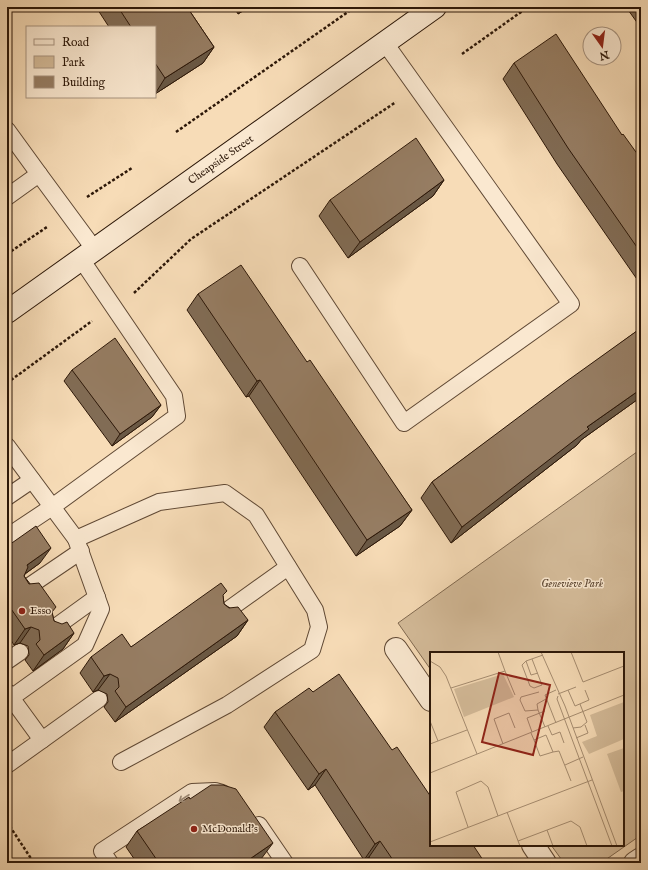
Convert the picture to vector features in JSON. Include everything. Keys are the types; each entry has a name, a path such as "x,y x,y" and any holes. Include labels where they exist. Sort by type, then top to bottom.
{"street":[{"name":"Cheapside Street","path":"7,312 435,7"},
{"path":"396,649 430,699"},
{"path":"534,846 545,863"},
{"path":"635,863 641,859"}],"lane":[{"path":"300,266 404,423 571,304 386,43"},
{"path":"7,130 39,174 174,396 177,416 52,507 7,537"},
{"path":"7,197 39,174"},
{"path":"7,446 78,545 101,609 85,645 9,695 42,740"},
{"path":"7,497 32,480"},
{"path":"22,591 78,545 159,502 225,493 256,515 315,610 319,627 312,650 227,705 121,762"},
{"path":"221,615 288,567"},
{"path":"50,631 97,597"},
{"path":"7,765 98,699"},
{"path":"106,857 192,792 215,790 235,798"},
{"path":"250,813 285,863"}],"path":[{"path":"176,132 355,7"},
{"path":"462,54 528,7"},
{"path":"134,293 191,239 401,99"},
{"path":"82,200 132,168"},
{"path":"7,254 50,224"},
{"path":"7,383 94,320"},
{"path":"7,822 34,863"}],"green space":[{"name":"Genevieve Park","path":"641,449 641,835 601,863 564,863 552,846 624,846 624,652 430,652 430,669 398,623"}],"building":[{"path":"118,7 187,7 214,47 165,78 156,64 156,26 130,26"},
{"path":"556,34 622,135 623,134 641,159 641,253 568,148 514,63"},
{"path":"416,138 444,180 360,242 330,200"},
{"path":"241,265 307,362 310,360 412,510 367,540 260,380 257,381 198,294"},
{"path":"641,328 641,389 587,427 589,429 462,527 432,482 567,381"},
{"path":"115,338 161,405 120,434 72,370"},
{"path":"36,526 51,548 27,565 28,567 24,576 29,584 39,583 56,607 52,612 54,621 62,624 67,622 74,633 44,655 36,644 40,640 39,630 31,627 25,629 7,603 7,543 9,545"},
{"path":"221,583 227,591 223,595 224,604 229,608 238,607 248,620 126,707 115,691 119,687 118,678 110,674 104,676 91,657 122,634 131,647"},
{"path":"339,674 392,750 397,747 430,796 430,846 474,846 485,863 395,863 380,841 375,844 326,769 319,774 275,712 309,688 313,692"},
{"name":"McDonald's","path":"211,785 223,785 236,789 273,843 244,863 159,863 137,831 189,797 190,799"}],"place":[{"name":"Esso","path":"22,611"},
{"name":"McDonald's","path":"194,829"}]}
